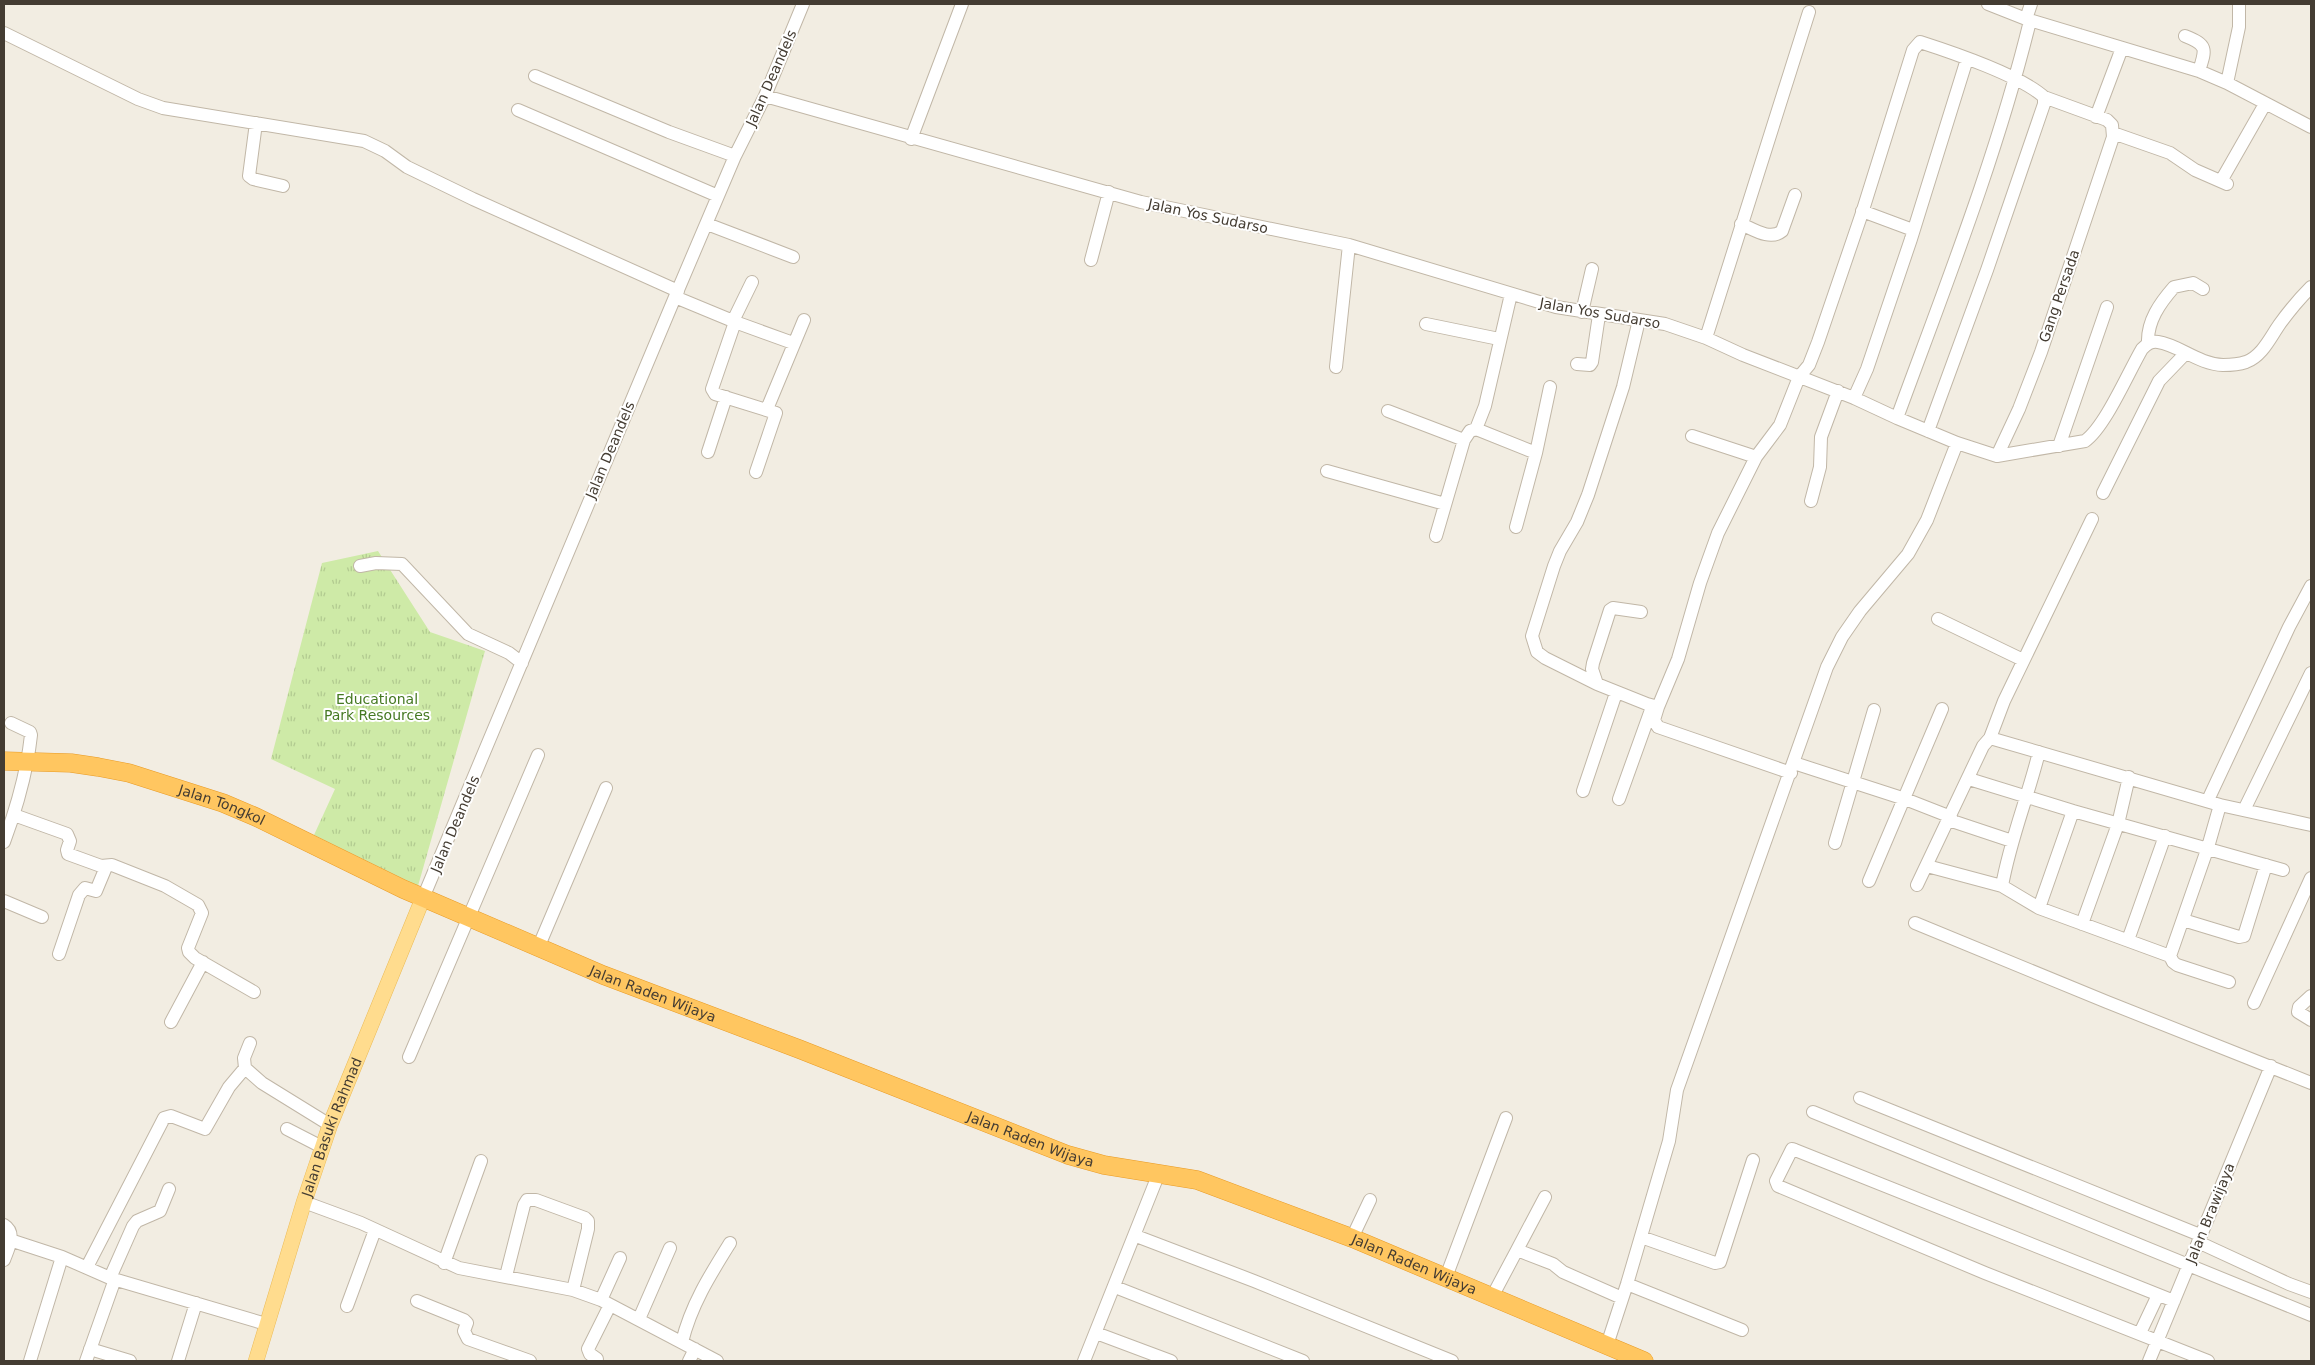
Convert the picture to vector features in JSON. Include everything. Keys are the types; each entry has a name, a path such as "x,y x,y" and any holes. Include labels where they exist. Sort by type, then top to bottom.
{"highway":[{"name":"Jalan Tongkol","path":"4,761 89,765 156,782 223,803 256,817 340,860 423,898"},
{"name":"Jalan Raden Wijaya","path":"423,898 603,975 808,1052 1068,1155 1104,1165 1197,1180 1352,1238 1644,1361"}],"main road":[{"name":"Jalan Basuki Rahmad","path":"256,1361 322,1147 352,1069 423,898"}],"street":[{"name":"Jalan Deandels","path":"423,898 523,661 530,639 735,156 765,96 803,4"},
{"path":"912,139 962,4"},
{"path":"1988,4 2028,20 2199,72 2227,83 2311,127"},
{"path":"1897,418 1958,251 2016,80 2031,4"},
{"path":"2227,83 2239,27 2239,4"},
{"path":"1706,338 1809,12"},
{"path":"4,33 138,99 163,108 364,141 385,151 407,167 472,199 734,321 793,342"},
{"path":"2185,36 2200,42 2205,51 2199,72"},
{"path":"1619,799 1655,706 1678,659 1700,583 1718,533 1756,457 1780,424 1799,377 1809,365 1861,215 1915,45 1920,42 1967,59 2016,80 2044,97 2108,120 2112,125 2113,133 2170,153 2195,170 2224,182 2265,104"},
{"path":"2096,117 2122,48"},
{"path":"1854,398 1867,369 1912,234 1967,59"},
{"path":"535,76 669,132 735,156"},
{"name":"Jalan Yos Sudarso","path":"765,96 912,139 1141,202 1349,245 1511,294 1582,312 1665,324 1706,338 1743,355 1854,398 1957,443 1997,456 2085,441 2092,436 2101,424 2142,349 2148,343"},
{"path":"1928,431 1988,270 2042,111 2044,97"},
{"path":"518,110 718,196"},
{"path":"256,123 249,176 253,179 283,186"},
{"name":"Gang Persada","path":"1997,456 2020,409 2113,133"},
{"path":"1092,260 1109,192"},
{"path":"1741,224 1770,236 1779,234 1782,232 1795,195"},
{"path":"1861,215 1912,234"},
{"path":"707,224 793,257"},
{"path":"1336,367 1349,245"},
{"path":"1582,312 1592,269"},
{"path":"752,282 734,321 712,389 715,394 775,411 776,416 756,472"},
{"path":"2203,289 2193,283 2174,287 2148,329 2148,343 2158,342 2212,364 2224,365 2246,362 2263,348 2298,300 2311,287"},
{"path":"1476,429 1485,406 1495,368 1499,339 1511,294"},
{"path":"2059,446 2107,307"},
{"path":"1577,364 1590,365 1592,362 1599,315"},
{"path":"767,409 793,342 804,320"},
{"path":"1639,320 1623,387 1588,494 1577,522 1560,551 1554,566 1532,636 1537,652 1545,658 1616,693 1655,706"},
{"path":"1426,324 1499,339"},
{"path":"2102,493 2159,380 2185,354"},
{"path":"1516,527 1536,453 1550,387"},
{"path":"1811,501 1820,467 1821,437 1838,392"},
{"path":"708,452 726,397"},
{"path":"1388,412 1464,440"},
{"path":"1436,536 1464,440 1470,431 1476,429 1536,453"},
{"path":"1692,436 1756,457"},
{"path":"1607,1345 1628,1284 1640,1236 1668,1144 1677,1090 1827,668 1842,637 1860,611 1912,546 1927,520 1957,443"},
{"path":"1327,471 1445,504"},
{"path":"1917,885 1969,779 1983,746 1990,738 2004,701 2023,660 2092,518"},
{"path":"360,566 376,563 402,564 468,634 523,661"},
{"path":"2170,956 2208,848 2214,802 2289,627 2311,586"},
{"path":"1597,684 1592,670 1593,663 1610,610 1612,608 1641,612"},
{"path":"1938,619 2023,660"},
{"path":"2244,810 2311,673"},
{"path":"1583,791 1616,693"},
{"path":"1655,706 1654,722 1658,727 1792,768 1852,782 1905,799 2012,841"},
{"path":"1835,843 1874,710"},
{"path":"1869,881 1942,710"},
{"path":"4,842 14,815 28,763 31,735 30,732 11,723"},
{"path":"1990,738 2214,802 2270,817 2311,825"},
{"path":"2002,886 2012,841 2028,797 2040,752"},
{"path":"409,1057 538,755"},
{"path":"2082,924 2118,824 2129,777"},
{"path":"1969,779 2118,824 2283,870"},
{"path":"538,948 606,788"},
{"path":"2039,908 2074,811"},
{"path":"14,815 67,834 70,841 67,850 68,854 106,866 112,865 135,874 165,886 198,905 202,913 188,948 191,955 254,992"},
{"path":"2128,940 2165,836"},
{"path":"2183,920 2239,937 2244,936 2266,865"},
{"path":"59,954 79,895 85,888 96,890 106,866"},
{"path":"1926,866 2002,886 2039,908 2170,956 2177,965 2229,982"},
{"path":"2254,1004 2311,878"},
{"path":"4,901 42,917"},
{"path":"1915,923 2311,1083"},
{"path":"171,1022 203,962"},
{"path":"2311,996 2299,1007 2298,1012 2311,1020"},
{"path":"250,1043 244,1058 245,1068 262,1083 330,1125"},
{"name":"Jalan Brawijaya","path":"2149,1361 2271,1066"},
{"path":"87,1267 164,1118 171,1116 204,1130 229,1087 245,1068"},
{"path":"1860,1098 2199,1239 2289,1284 2311,1292"},
{"path":"1812,1112 2311,1315"},
{"path":"1446,1277 1506,1118"},
{"path":"287,1129 322,1147"},
{"path":"2174,1301 1792,1149 1776,1181 1778,1186 1985,1273 2208,1361"},
{"path":"1640,1236 1715,1263 1720,1262 1753,1160"},
{"path":"444,1263 481,1161"},
{"path":"1084,1361 1136,1236 1159,1173"},
{"path":"86,1361 112,1279 133,1226 137,1221 160,1211 169,1189"},
{"path":"1492,1297 1545,1197"},
{"path":"506,1276 524,1205 527,1200 536,1200 585,1218 588,1222 588,1229 573,1290"},
{"path":"1352,1238 1370,1200"},
{"path":"304,1202 375,1230 444,1263 459,1268 573,1290 639,1319 716,1361"},
{"path":"4,1225 10,1230 10,1240 4,1260"},
{"path":"347,1306 375,1230"},
{"path":"1136,1236 1254,1281 1452,1361"},
{"path":"10,1240 62,1257 112,1279 266,1324"},
{"path":"682,1342 690,1315 704,1284 730,1243"},
{"path":"639,1319 670,1248"},
{"path":"1517,1250 1553,1264 1563,1272 1622,1298"},
{"path":"30,1361 62,1257"},
{"path":"598,1360 590,1354 588,1349 606,1303 620,1258"},
{"path":"1628,1284 1742,1330"},
{"path":"1115,1287 1303,1361"},
{"path":"2140,1333 2158,1295"},
{"path":"417,1301 460,1318 466,1323 464,1331 468,1338 530,1361"},
{"path":"178,1361 196,1302"},
{"path":"1096,1333 1171,1361"},
{"path":"90,1348 130,1361"},
{"path":"689,1361 695,1349"}],"green space":[{"name":"Educational Park Resources","path":"378,551 430,632 485,651 418,886 314,835 335,789 271,759 322,563"}]}
